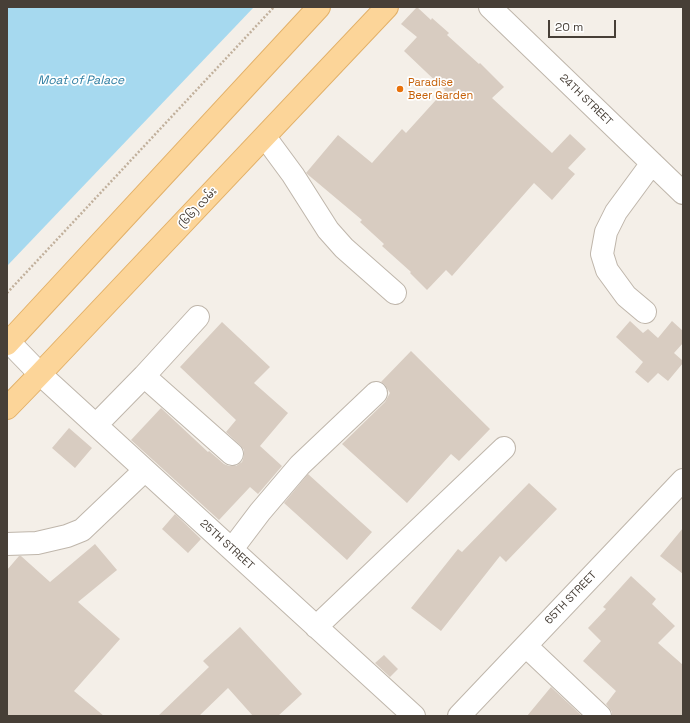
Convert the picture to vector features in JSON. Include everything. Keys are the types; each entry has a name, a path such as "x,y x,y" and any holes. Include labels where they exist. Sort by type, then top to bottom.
{"main road":[{"path":"8,343 319,7"},
{"name":"(၆၆) လမ်း","path":"7,408 387,7"}],"street":[{"name":"24TH STREET","path":"490,7 683,193"},
{"path":"265,136 294,175 328,230 344,248 395,294"},
{"path":"645,312 626,296 607,270 602,254 606,232 616,212 652,163"},
{"path":"96,425 144,376 198,317"},
{"name":"25TH STREET","path":"8,343 414,716"},
{"path":"144,376 232,454"},
{"path":"232,549 260,512 300,465 376,393"},
{"path":"316,627 504,448"},
{"path":"7,544 37,543 67,536 82,530 145,470"},
{"name":"65TH STREET","path":"459,716 683,480"},
{"path":"526,646 600,716"}],"path":[{"path":"7,294 274,7"}],"water":[{"name":"Moat of Palace","path":"7,7 254,7 7,266"}],"building":[{"path":"417,7 431,20 432,18 449,33 447,35 479,64 480,63 504,87 492,98 552,153 570,134 586,149 568,168 575,174 552,200 534,183 452,276 446,270 427,290 410,273 411,272 382,246 384,244 360,222 362,220 306,173 338,135 372,163 402,129 406,133 445,90 404,51 417,37 401,24"},
{"path":"630,321 643,333 648,329 658,338 672,321 683,331 683,343 674,353 683,361 683,363 668,381 658,373 648,383 635,372 643,362 616,337"},
{"path":"222,322 270,367 254,383 288,413 260,446 282,466 258,494 250,487 219,520 131,440 161,408 208,452 209,451 224,464 236,466 242,462 244,450 226,432 236,420 180,367"},
{"path":"411,351 490,429 459,461 451,454 407,503 342,444 385,402 390,393 381,382"},
{"path":"69,428 92,448 75,468 52,448"},
{"path":"308,474 372,532 347,560 284,503"},
{"path":"529,483 557,509 506,562 500,556 441,631 411,608 458,549 462,552"},
{"path":"175,514 201,539 188,553 162,529"},
{"path":"683,528 683,574 660,556"},
{"path":"95,544 117,570 78,602 120,639 74,691 104,716 7,716 7,570 19,556 21,556 50,582"},
{"path":"631,576 656,599 652,604 675,626 658,643 683,665 683,716 612,716 612,712 606,704 616,691 583,661 601,641 588,628 606,609 603,607"},
{"path":"240,627 302,694 278,716 253,716 228,688 199,716 158,716 209,667 203,661"},
{"path":"384,655 398,669 390,677 375,663"},
{"path":"551,687 582,716 527,716"}],"place":[{"name":"Paradise Beer Garden","path":"400,89"}]}
